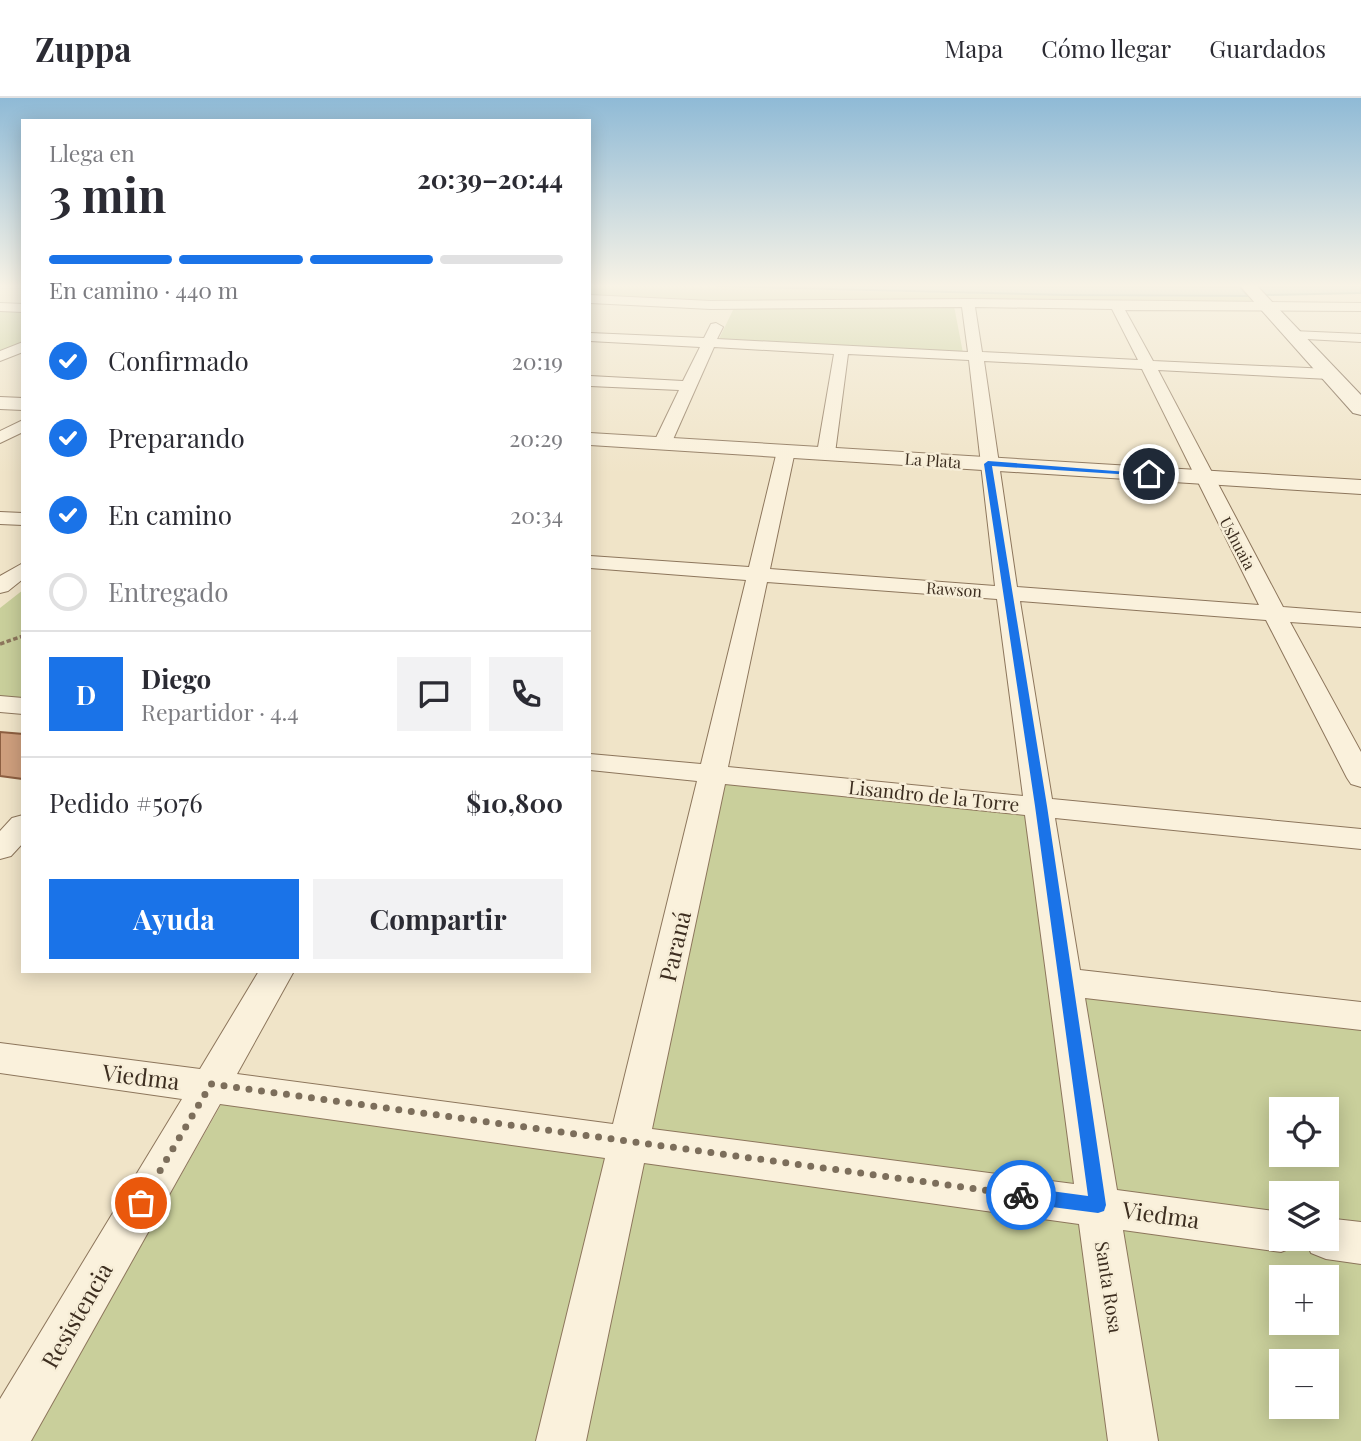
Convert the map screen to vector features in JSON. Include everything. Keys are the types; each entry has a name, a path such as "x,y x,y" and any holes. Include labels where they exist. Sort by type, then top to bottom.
{"main road":[{"path":"1306,349 1361,408"}],"street":[{"path":"0,357 19,349"},
{"path":"662,444 705,349"},
{"path":"835,349 1329,374"},
{"path":"827,453 842,349"},
{"name":"Santa Rosa","path":"974,349 990,457 988,464 1041,806 1064,982 1133,1441"},
{"name":"Ushuaia","path":"1139,349 1361,778"},
{"path":"591,380 687,386"},
{"path":"0,403 21,404"},
{"path":"0,438 21,426"},
{"name":"La Plata","path":"591,441 1361,487"},
{"name":"Paraná","path":"561,1441 786,451"},
{"path":"0,518 21,519"},
{"name":"Rawson","path":"591,562 1361,620"},
{"path":"0,586 21,570"},
{"path":"0,704 21,706"},
{"name":"Lisandro de la Torre","path":"591,762 1361,839"},
{"path":"0,849 21,827"},
{"name":"Resistencia","path":"3,1441 276,973"},
{"path":"1064,982 1361,1016"},
{"name":"Viedma","path":"0,1058 211,1084 1269,1230"},
{"path":"1339,1240 1361,1243"}],"path":[{"path":"0,644 21,637"}],"green space":[{"path":"875,349 962,349 963,353"},
{"path":"21,592 21,699 0,696 0,608"},
{"path":"724,780 1028,812 1051,984 1361,1022 1361,1441 30,1441 222,1103 605,1157"}],"building":[{"path":"0,732 21,734 21,779 0,776"}],"way so far":[{"path":"141,1203 211,1084 1021,1195"}],"route":[{"path":"1021,1195 1098,1205 1064,982 1041,806 988,464 1149,474"}]}
